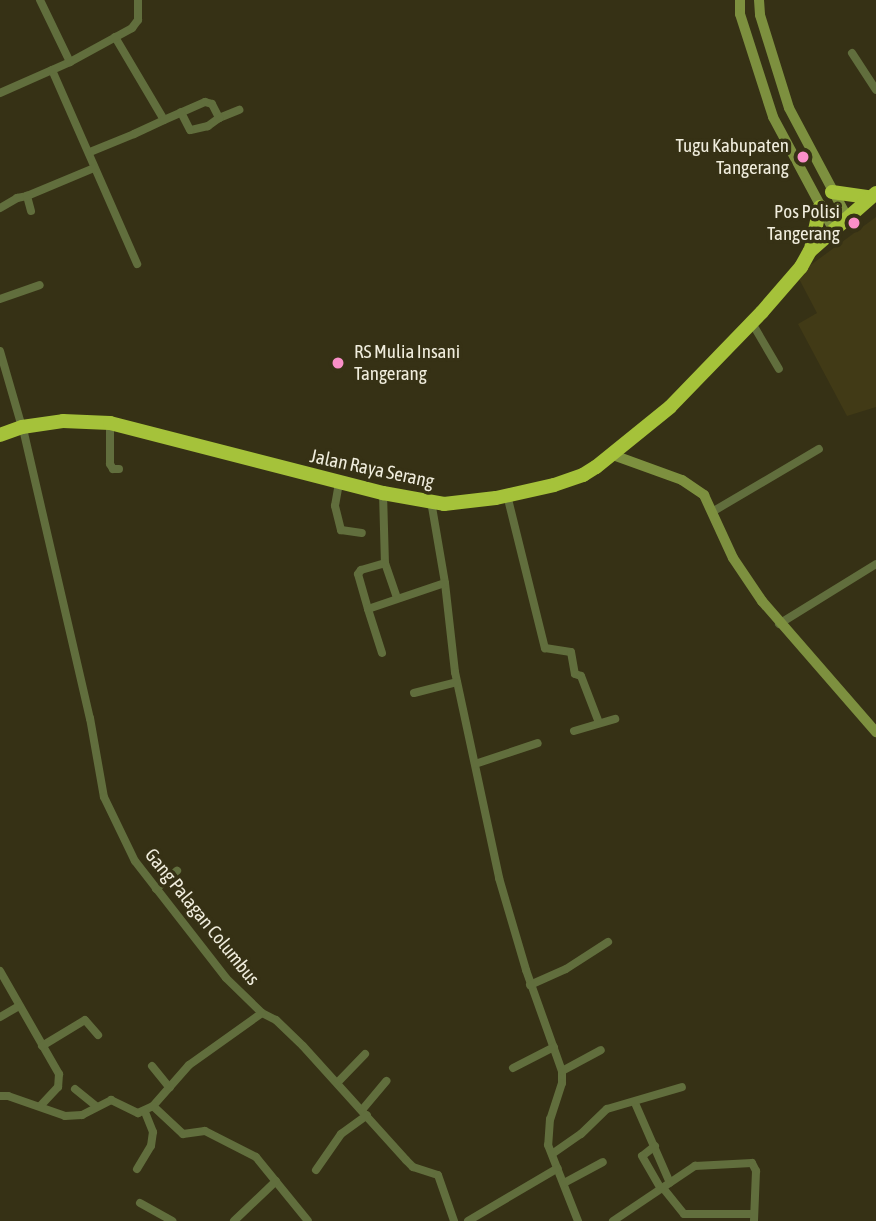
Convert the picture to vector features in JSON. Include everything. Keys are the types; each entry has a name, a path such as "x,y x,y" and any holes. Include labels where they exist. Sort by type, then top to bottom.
{"highway":[{"path":"832,192 873,195"},
{"name":"Jalan Raya Serang","path":"23,430 89,420 110,423 339,483 443,504 507,495 583,475 613,455 677,400 752,323 801,267 810,251 873,195"},
{"path":"810,251 820,207"},
{"path":"0,435 23,430"},
{"path":"0,440 23,430"}],"main road":[{"path":"740,0 740,14 773,117 833,229"},
{"path":"759,0 760,15 789,108 847,217"},
{"path":"740,14 760,15"},
{"path":"613,455 682,480 704,495 733,558 779,624 876,732"}],"street":[{"path":"40,0 70,62"},
{"path":"0,93 70,62 132,28 138,20 138,0"},
{"path":"115,37 163,120"},
{"path":"852,54 876,90"},
{"path":"52,70 137,264"},
{"path":"90,152 209,102 219,118"},
{"path":"181,112 190,130 208,126 239,110"},
{"path":"0,208 17,198 94,168"},
{"path":"27,196 31,211"},
{"path":"0,299 40,285"},
{"path":"752,323 779,369"},
{"name":"Gang Palagan Columbus","path":"0,351 23,430 90,718 104,797 135,861 226,978 262,1013 276,1020 338,1082 413,1167 438,1175 454,1221"},
{"path":"110,423 110,464 113,469 119,469"},
{"path":"712,512 819,449"},
{"path":"339,483 335,506 341,530 362,533"},
{"path":"383,493 381,512 385,563 397,598"},
{"path":"507,495 545,648 571,652 575,674 580,676 598,723"},
{"path":"431,501 445,583 457,682 499,878 530,985 562,1070 562,1083 548,1134 552,1153 578,1221"},
{"path":"382,653 358,574 361,569 385,563"},
{"path":"779,624 876,564"},
{"path":"368,609 445,583"},
{"path":"414,693 457,682"},
{"path":"574,731 615,719"},
{"path":"475,764 538,743"},
{"path":"156,888 177,872"},
{"path":"530,985 566,969 608,942"},
{"path":"0,971 60,1080 58,1087 40,1105"},
{"path":"0,1017 19,1006"},
{"path":"0,1096 40,1105 75,1117 111,1100 138,1113 149,1109 189,1065 262,1013"},
{"path":"42,1046 84,1020 98,1035"},
{"path":"513,1068 555,1047"},
{"path":"562,1070 601,1050"},
{"path":"338,1082 365,1054"},
{"path":"152,1066 170,1088"},
{"path":"316,1170 341,1134 364,1113 386,1081"},
{"path":"552,1153 581,1134 607,1109 635,1103 682,1087"},
{"path":"75,1089 96,1106"},
{"path":"635,1103 655,1146 665,1187"},
{"path":"137,1169 151,1146 153,1132 149,1109"},
{"path":"149,1109 183,1134 205,1131 242,1147 256,1157 308,1221"},
{"path":"613,1221 665,1187 688,1170 702,1164 752,1163 756,1171 754,1217 684,1214 665,1187 642,1157 655,1146"},
{"path":"564,1182 603,1162"},
{"path":"468,1221 558,1168"},
{"path":"234,1221 276,1181"},
{"path":"140,1203 172,1221"}],"shaded area":[{"path":"876,217 876,407 847,416 798,324 817,313 797,275"}],"place":[{"name":"Tugu Kabupaten Tangerang","path":"803,157"},
{"name":"Pos Polisi Tangerang","path":"854,223"},
{"name":"RS Mulia Insani Tangerang","path":"338,363"}]}
